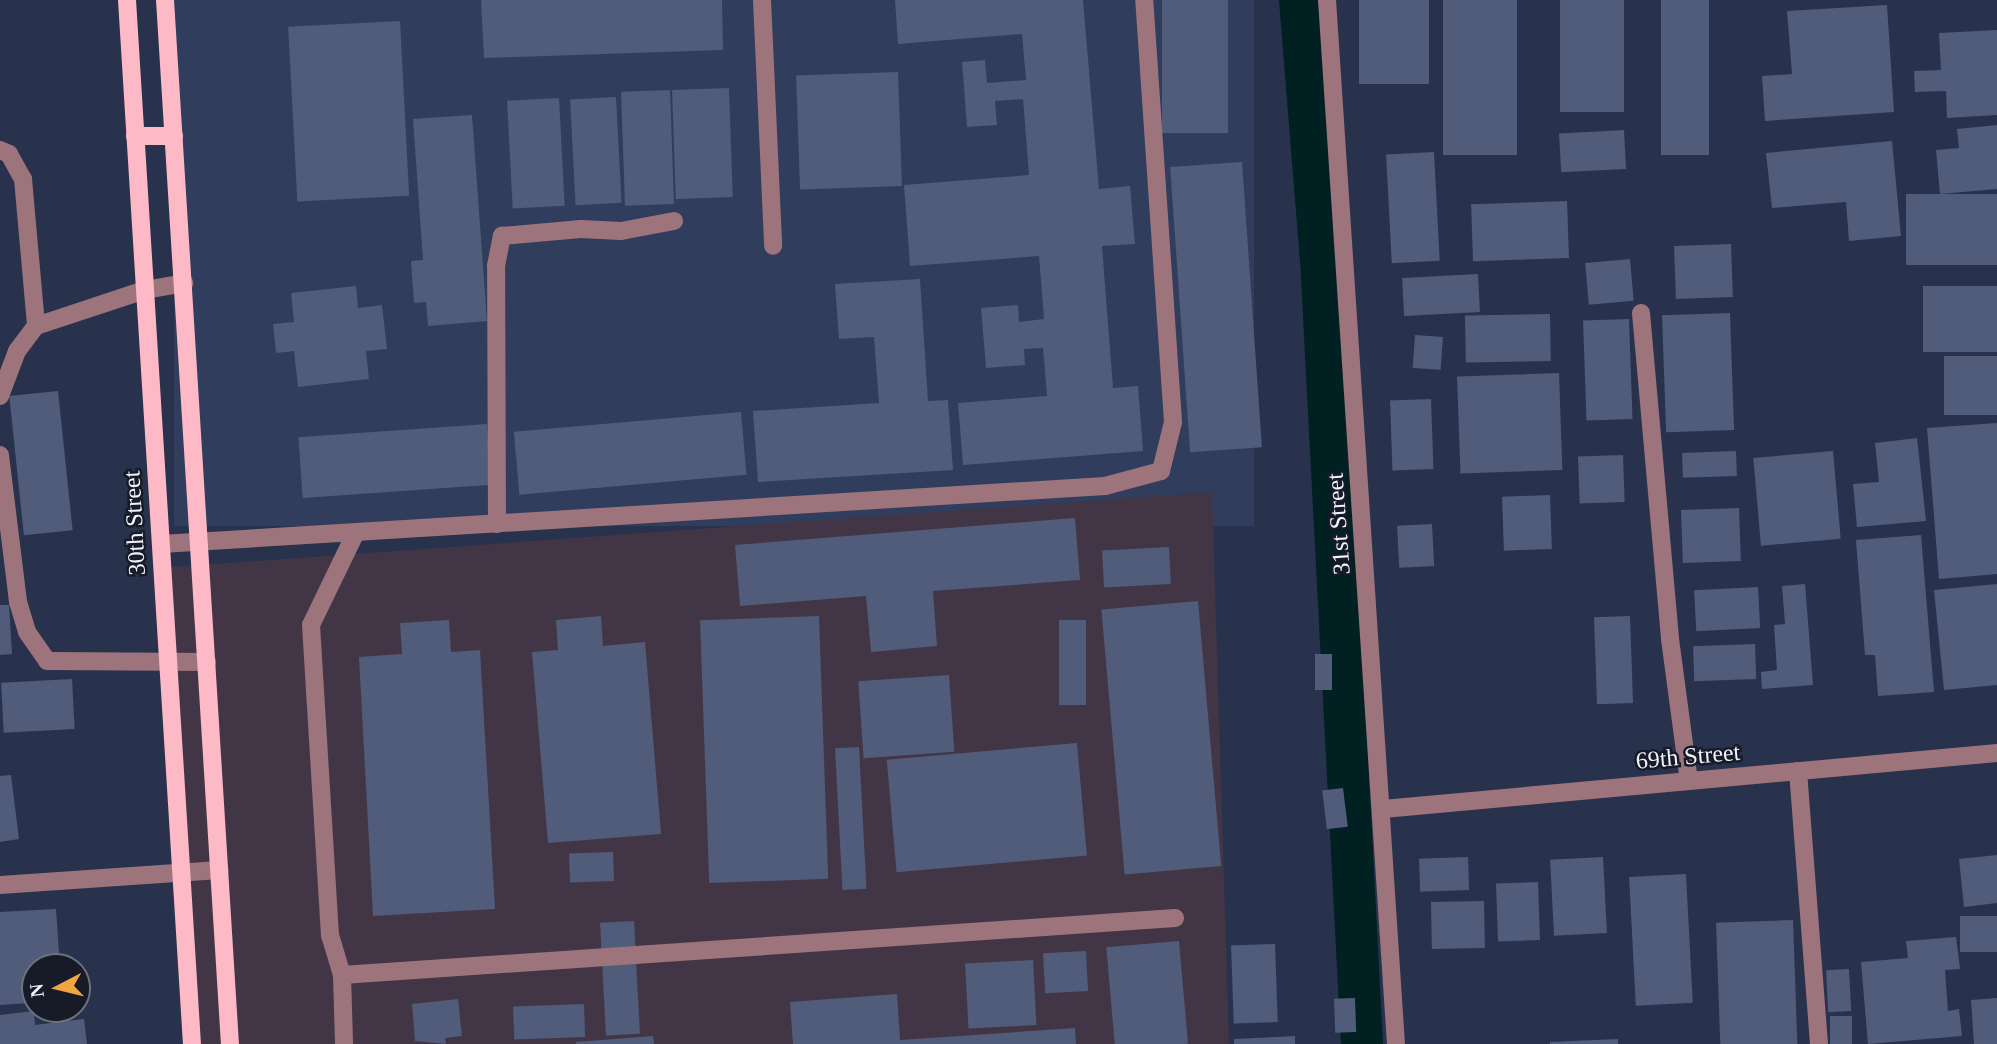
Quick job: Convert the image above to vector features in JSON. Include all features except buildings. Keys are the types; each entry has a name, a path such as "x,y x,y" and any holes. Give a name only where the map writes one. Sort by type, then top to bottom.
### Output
{"main road":[{"name":"30th Street","path":"127,0 192,1044"},
{"path":"165,0 230,1044"},
{"path":"135,136 174,136"}],"street":[{"path":"762,0 773,246"},
{"path":"161,544 1105,486 1161,471 1173,422 1144,0"},
{"name":"31st Street","path":"1328,0 1383,809 1396,1044"},
{"path":"0,150 9,154 23,179 36,326"},
{"path":"497,524 496,266 502,236 581,229 621,231 674,221"},
{"path":"0,396 17,351 36,326 145,290 184,283"},
{"path":"1641,313 1670,639 1689,781"},
{"path":"0,455 18,601 27,632 47,661 207,662"},
{"path":"344,1044 342,975 330,935 311,625 355,534"},
{"name":"69th Street","path":"1383,809 1997,753"},
{"path":"1798,771 1819,1044"},
{"path":"0,885 180,870 219,870"},
{"path":"342,975 1175,918"}],"shaded area":[{"path":"174,0 1254,0 1254,526 174,526"},
{"path":"1212,492 1229,1044 195,1044 160,568"}],"waterway":[{"path":"1300,0 1321,259 1362,1044"}]}
